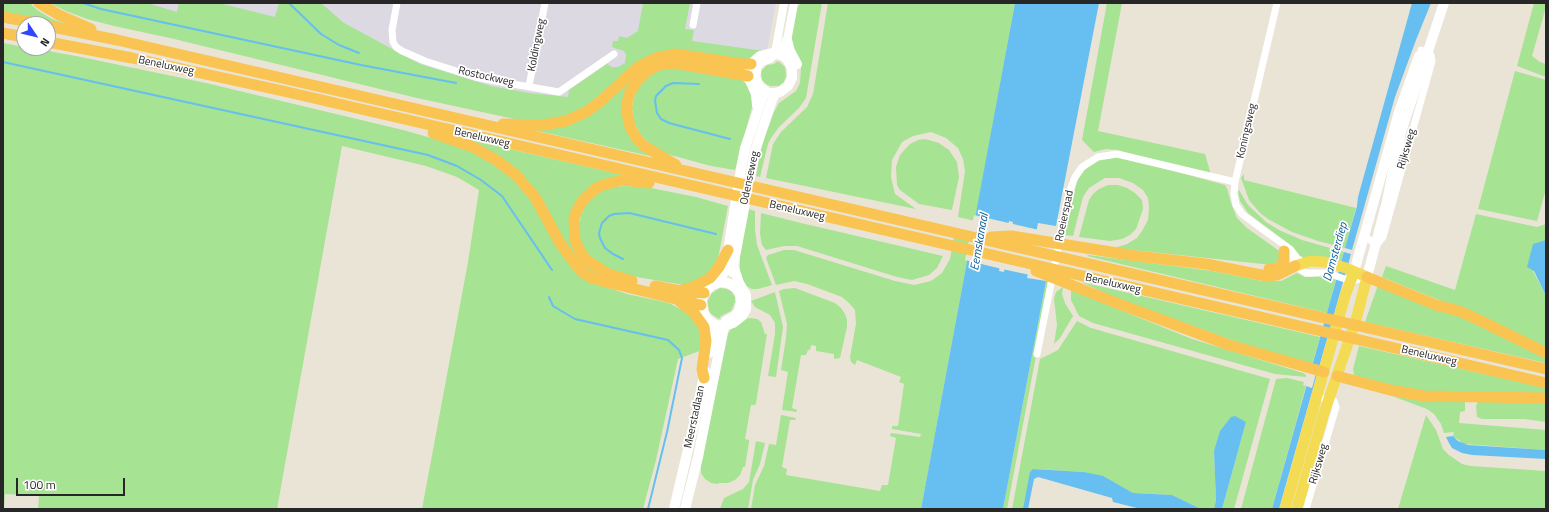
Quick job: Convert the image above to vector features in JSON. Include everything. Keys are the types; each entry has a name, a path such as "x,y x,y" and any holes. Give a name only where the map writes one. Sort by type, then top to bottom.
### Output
{"highway":[{"path":"39,3 65,19 117,40"},
{"path":"3,17 16,19"},
{"path":"56,28 117,40"},
{"path":"3,33 16,35"},
{"name":"Beneluxweg","path":"117,40 686,172 1080,261 1371,330 1546,369"},
{"name":"Beneluxweg","path":"56,44 185,70 1024,263 1040,274 1300,327 1546,383"},
{"path":"481,124 543,125 566,121 586,112 601,101 638,67 666,55 689,55 742,64 752,64"},
{"path":"686,172 648,149 641,144 634,135 628,120 627,108 630,92 635,83 646,72 664,64 686,64 752,76"},
{"path":"401,120 473,147 496,160 516,175 535,197 560,243 570,258 581,271 592,278 606,282 678,295 704,293"},
{"path":"699,188 634,181 612,182 603,185 590,193 578,208 574,218 575,240 586,260 593,266 619,278 678,295 701,305"},
{"path":"978,238 1011,236 1272,276 1287,272 1299,265"},
{"path":"1223,268 1242,266 1276,269 1283,263 1281,246"},
{"path":"678,295 710,278 719,267 728,250"},
{"path":"1367,277 1436,305 1472,317 1546,353"},
{"path":"1076,281 1114,302 1229,345 1317,370"},
{"path":"678,295 704,327 706,341 702,369 704,378"},
{"path":"1337,376 1390,390 1424,396 1546,398"}],"main road":[{"name":"Rijksweg","path":"1297,509 1329,399 1356,320 1374,244 1387,201 1401,132 1438,3"},
{"name":"Rijksweg","path":"1285,509 1316,398 1317,370 1345,296 1345,274 1360,254 1399,112 1444,3"},
{"path":"758,89 768,93 775,93 780,92 788,86 792,78 792,68 787,59 776,54 760,56 752,64 752,76 758,89 763,110 792,91 798,78 798,68 790,51 787,40"},
{"path":"752,76 760,63 776,54"},
{"name":"Odenseweg","path":"731,283 728,250 745,148 763,110 775,93"},
{"name":"Odenseweg","path":"731,283 733,265 763,110"},
{"path":"1299,265 1318,261 1345,274 1367,277"},
{"path":"731,283 746,295 746,309 738,321 724,326 713,324 708,320 703,312 701,305 704,293 712,285 731,283"},
{"name":"Meerstadlaan","path":"674,509 693,431 713,331 713,324"},
{"name":"Meerstadlaan","path":"685,509 695,469 724,326"},
{"path":"1317,370 1337,376"}],"street":[{"name":"Rostockweg","path":"397,3 392,36 396,47 424,60 475,77 560,92 614,54"},
{"name":"Koldingweg","path":"529,86 545,3"},
{"path":"693,25 697,3"},
{"path":"776,54 776,40 784,3"},
{"path":"776,54 787,40 794,3"},
{"name":"Koningsweg","path":"1277,3 1235,182 1234,194 1239,210 1281,246 1299,265"},
{"name":"Roeierspad","path":"1037,354 1068,193 1074,177 1082,167 1098,157 1108,154 1117,154 1235,182"},
{"path":"1365,236 1374,244"},
{"name":"Koningsweg","path":"1281,246 1290,249 1297,258 1299,265"},
{"path":"1316,398 1329,399"},
{"name":"Rijksweg","path":"1306,509 1336,407 1334,401 1329,399"}],"shaded area":[{"path":"119,3 776,3 767,51 548,117"}],"green space":[{"path":"3,3 30,3 37,10 47,16 22,16 3,12"},
{"path":"50,3 147,3 177,12 179,3 219,3 275,17 279,3 321,3 344,23 420,64 491,86 529,93 568,97 569,90 607,64 612,67 618,67 625,63 626,55 624,51 612,47 613,41 618,41 619,36 627,38 638,31 643,3 690,3 685,29 694,30 692,41 764,51 747,60 694,52 614,83 575,113 550,120 519,120 417,98 170,38 114,26 87,19"},
{"path":"800,3 822,3 806,98 799,108 779,127 771,138 768,144 760,177 756,176 762,144 774,112 779,103 796,91 800,83 801,68 791,43 798,5 799,6"},
{"path":"828,3 1015,3 975,221 958,217 965,171 963,159 958,148 946,138 931,132 913,136 902,142 892,160 891,177 895,194 916,209 766,178 773,144 781,132 807,107 813,94"},
{"path":"1107,3 1122,3 1098,131 1205,154 1211,175 1117,150 1106,149 1094,152 1082,140"},
{"path":"1534,3 1546,3 1532,56 1540,62 1546,64 1546,77 1517,66"},
{"path":"56,20 66,24 56,23"},
{"path":"3,43 16,45 16,56 56,56 56,52 81,57 206,83 403,130 459,146 484,157 506,172 525,192 591,282 627,294 669,303 691,316 700,331 702,350 678,359 656,460 643,509 422,509 468,262 479,190 457,177 426,166 342,146 277,509 38,509 39,496 5,494 3,509"},
{"path":"778,61 785,67 786,76 784,82 779,86 770,86 762,80 761,71 767,65 774,64"},
{"path":"674,66 741,79 749,87 753,104 735,170 711,166 667,154 655,149 640,134 634,122 632,107 636,91 645,79 656,71"},
{"path":"1515,71 1546,80 1546,189 1537,221 1478,209"},
{"path":"638,73 626,121 659,158 533,130 558,127"},
{"path":"461,138 623,175 603,181 570,229 600,276 588,270 572,254 537,195"},
{"path":"925,139 939,143 949,150 957,162 959,177 952,210 919,204 900,190 897,185 896,167 900,155 910,144 918,140"},
{"path":"1118,156 1225,185 1237,218 1247,228 1278,250 1279,261 1272,265 1114,248 1127,244 1137,238 1148,220 1149,207 1148,198 1143,190 1133,183 1119,178 1105,178 1089,188 1083,197 1073,236 1065,235 1077,181 1084,171 1096,159"},
{"path":"1244,174 1244,180 1356,208 1345,248 1292,232 1268,219 1260,213 1249,200 1241,178"},
{"path":"1108,185 1118,185 1127,188 1142,200 1143,209 1136,229 1130,235 1122,239 1110,241 1079,237 1089,200 1099,189"},
{"path":"623,186 646,187 696,197 728,206 717,264 706,278 684,285 619,274 604,270 589,257 582,247 579,236 581,215 587,203 597,193 610,188"},
{"path":"1239,190 1248,205 1266,222 1279,230 1302,240 1344,252 1341,263 1304,258 1298,255 1289,244 1248,213 1240,201"},
{"path":"748,209 755,211 757,245 772,285 758,289 752,289 746,286 740,274 740,256"},
{"path":"761,213 943,256 937,268 929,275 912,280 897,277 797,246 784,246 766,250 762,245 760,234"},
{"path":"1476,214 1537,227 1546,224 1546,240 1540,243 1533,271 1546,296 1546,349 1471,313 1382,277 1386,266 1455,290"},
{"path":"955,231 972,235 921,509 751,509 755,485 764,466 769,444 776,445 781,415 796,418 795,420 790,420 782,467 787,469 786,475 880,491 882,485 888,485 896,438 890,436 891,433 920,437 921,434 892,429 892,426 898,426 904,384 899,382 901,377 857,360 855,365 851,362 850,357 856,324 855,310 850,304 842,297 807,284 794,281 776,285 766,258 768,255 784,250 794,250 895,281 914,285 931,281 942,273 950,259"},
{"path":"1087,256 1212,271 1262,281 1281,281 1297,273 1305,277 1319,275 1333,277 1336,280 1327,313"},
{"path":"1046,281 1050,282 1007,509 1003,509"},
{"path":"1081,282 1320,337 1312,365 1265,352 1118,299"},
{"path":"1378,285 1471,319 1546,355 1546,363 1365,322"},
{"path":"1063,287 1062,294 1065,303 1073,316 1060,338 1054,344 1057,325 1054,299 1056,292"},
{"path":"720,288 731,291 735,297 735,302 731,311 721,316 719,319 710,313 707,302 712,293"},
{"path":"795,288 835,303 841,308 847,320 847,327 840,358 834,359 834,354 816,351 816,346 811,345 810,350 808,350 806,355 801,355 792,408 797,410 797,412 782,410 788,372 781,370 787,324 779,291"},
{"path":"1071,290 1192,339 1303,373 1306,377 1275,374 1093,323 1079,316 1071,300"},
{"path":"775,292 783,327 776,377 768,376 775,334 775,323 770,315 755,307 751,301"},
{"path":"745,319 757,319 761,322 765,334 767,334 756,403 755,405 751,405 745,439 749,440 749,442 745,467 743,467 740,475 735,480 728,483 711,483 705,479 701,473 701,464 728,334 731,329"},
{"path":"1077,321 1091,328 1270,379 1234,509 1222,509 1246,422 1214,451 1216,500 1214,509 1201,509 1172,495 1133,493 1120,486 1085,472 1034,469 1025,509 1012,509 1040,359 1058,350"},
{"path":"1359,346 1546,388 1546,396 1409,391 1354,375 1353,369"},
{"path":"1287,378 1304,382 1303,385 1306,386 1272,509 1241,509 1276,379"},
{"path":"1392,396 1417,400 1465,401 1465,411 1460,412 1459,423 1546,430 1546,450 1464,444 1453,436 1454,432 1444,433 1441,424 1434,414 1427,409"},
{"path":"1478,401 1546,403 1546,422 1524,419 1482,419 1477,417 1476,406"},
{"path":"1426,415 1436,430 1443,449 1462,464 1471,466 1546,471 1546,509 1398,509"},
{"path":"756,441 765,443 760,464 753,480 748,509 720,509 724,498 743,489 749,482"}],"water":[{"name":"Eemskanaal","path":"1015,3 1099,3 1056,226 1038,223 1027,278 1046,281 1003,509 921,509","holes":["1009,221 1013,222 1004,272 999,271"]},
{"path":"1412,3 1431,3 1395,97 1352,250 1345,248"},
{"path":"1546,240 1546,296 1534,271 1527,267 1533,244"},
{"path":"1344,252 1351,254 1279,509 1272,509"},
{"path":"1235,416 1246,422 1222,509 1214,509 1216,500 1214,451 1220,431 1231,417"},
{"path":"1453,436 1458,441 1468,445 1546,450 1546,459 1472,455 1462,453 1452,448 1446,437"},
{"path":"1033,469 1084,472 1103,476 1133,493 1172,495 1201,509 1141,509 1113,502 1112,498 1038,477 1034,479 1028,509 1023,509 1030,472"}],"pier":[{"path":"974,215 1039,230 1030,275 965,260"},
{"path":"1312,365 1318,367 1312,388 1306,386"}],"waterway":[{"path":"83,3 101,9 361,65 456,83"},
{"path":"289,3 321,34 339,45 359,53"},
{"path":"3,62 428,155 457,166 481,180 502,196 552,270"},
{"path":"699,84 673,83 666,86 656,96 655,101 657,113 661,119 669,123 730,139"},
{"path":"623,259 605,248 600,238 599,233 602,223 609,216 614,214 629,213 716,234"},
{"path":"549,297 553,306 575,319 668,340 679,350 682,358 667,432 648,509"}],"water label":[{"name":"Damsterdiep","path":"1336,252"}]}
